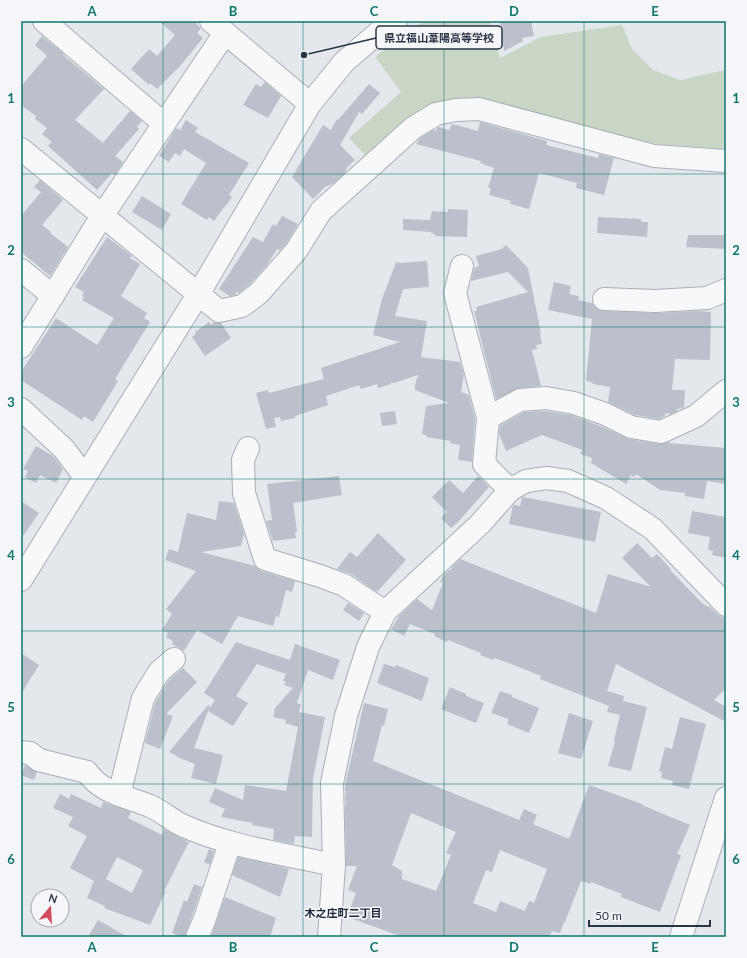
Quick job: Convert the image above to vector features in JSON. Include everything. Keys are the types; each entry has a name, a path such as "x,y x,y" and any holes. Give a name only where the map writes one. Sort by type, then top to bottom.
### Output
{"street":[{"path":"44,21 164,124"},
{"path":"21,580 84,476 199,293 310,104 344,62 379,32 396,21"},
{"path":"21,347 102,216 164,124 218,27 310,104"},
{"path":"21,149 199,293 219,311 242,306 259,293 296,251 321,211 413,128 436,114 456,110 479,109 654,156 726,161"},
{"path":"462,266 455,293 488,418 484,464 510,490"},
{"path":"21,270 53,296"},
{"path":"604,299 655,301 707,298 726,290"},
{"path":"488,418 520,400 546,398 574,403 605,414 631,427 661,432 696,416 726,391"},
{"path":"21,409 64,449 84,476"},
{"path":"248,448 243,460 244,493 264,559 344,585 385,612"},
{"path":"330,937 334,865 332,783 346,716 368,647 385,612 480,524 510,490 526,481 547,478 568,482 606,498 653,529 726,605"},
{"path":"119,796 143,698 159,672 174,659"},
{"path":"21,752 30,753 39,760 87,772 93,780 119,796 151,806 183,826 230,843 334,865"},
{"path":"681,937 726,798"},
{"path":"197,937 204,921 230,843"}],"green space":[{"path":"427,21 490,21 500,58 541,37 622,25 632,49 653,70 680,80 726,70 726,149 658,144 508,109 441,102 413,114 367,157 349,138 401,92 375,57 414,26"}],"building":[{"path":"159,21 194,21 201,28 197,33 203,38 180,66 157,89 150,83 149,85 131,69 149,49 157,56 175,35"},
{"path":"500,21 531,21 534,36 522,38 523,41 504,51"},
{"path":"42,36 104,89 75,120 103,143 130,111 142,121 137,127 139,129 115,156 123,162 115,175 112,173 97,190 48,146 52,142 42,134 47,128 35,119 36,116 21,105 21,86 47,56 35,45"},
{"path":"265,82 281,96 268,118 243,105 256,84 261,87"},
{"path":"369,84 380,93 362,114 359,112 340,145 355,160 347,167 345,173 334,183 325,187 313,199 292,177 323,125 331,130 337,119 338,120"},
{"path":"186,120 198,128 195,132 249,163 229,195 232,197 214,221 209,217 207,220 181,204 206,163 184,149 180,156 175,153 169,162 159,156 176,128 180,130"},
{"path":"480,122 547,141 546,145 598,158 599,154 614,158 604,195 576,188 577,183 539,173 529,209 510,204 511,201 489,195 491,188 488,188 494,168 480,163 481,161 416,144 420,138 433,130 436,131 439,127 449,130 452,124 478,131"},
{"path":"40,180 63,200 42,225 68,247 50,276 21,252 21,216 41,192 34,187"},
{"path":"142,196 171,214 162,230 132,212"},
{"path":"448,209 468,210 467,237 435,236 435,234 431,232 403,230 403,219 430,220 432,211 448,212"},
{"path":"282,216 298,224 286,244 280,250 277,249 267,265 250,284 239,293 237,292 235,295 230,296 219,289 253,237 263,242 273,224 276,226"},
{"path":"598,217 641,219 641,222 648,222 647,237 597,233"},
{"path":"688,235 726,235 726,249 686,247"},
{"path":"107,237 132,256 130,258 140,264 121,296 147,313 144,318 150,322 115,379 118,381 93,422 84,416 82,420 21,380 21,372 56,318 97,345 114,318 82,300 84,297 82,296 84,292 75,287"},
{"path":"506,245 528,268 541,334 542,344 536,345 537,349 532,350 541,386 519,388 496,399 474,311 477,311 476,307 528,292 508,272 471,281 474,268 479,266 476,256 502,249"},
{"path":"427,261 429,287 403,289 395,316 427,321 421,357 460,362 464,374 461,392 469,395 475,419 472,462 458,460 460,445 450,443 451,441 426,437 426,435 422,434 426,406 449,403 415,390 418,375 394,383 391,382 391,384 378,388 377,384 361,389 359,385 326,396 328,405 295,416 295,418 281,421 280,417 274,418 276,427 266,429 256,393 268,390 269,393 324,379 321,368 400,342 373,335 382,299 396,262"},
{"path":"554,282 571,286 569,294 579,296 578,300 592,303 597,309 603,311 655,313 699,311 711,312 710,360 675,359 672,390 685,390 684,408 677,409 677,411 671,414 665,413 665,416 659,419 635,415 608,402 610,387 593,384 586,381 592,319 548,310"},
{"path":"209,322 211,325 214,322 221,323 231,338 205,356 192,337 196,334 195,332"},
{"path":"395,411 397,424 382,426 380,413"},
{"path":"545,411 571,415 629,439 659,444 669,442 726,448 726,484 707,481 704,499 685,496 685,493 660,490 636,474 634,477 631,475 626,484 591,463 592,458 580,454 582,450 542,435 506,451 499,434 500,426 524,412"},
{"path":"36,446 53,456 63,469 56,483 40,475 36,483 25,477 28,471 23,469"},
{"path":"339,476 342,495 293,503 297,531 295,532 296,538 273,541 266,521 272,520 267,484"},
{"path":"478,476 489,487 451,528 441,518 447,512 432,497 449,480 463,493"},
{"path":"523,497 601,512 595,542 509,524 513,505 520,506"},
{"path":"21,501 39,513 21,539"},
{"path":"219,501 234,503 244,534 241,546 201,552 255,566 261,571 295,581 292,592 286,590 279,617 276,616 273,626 238,616 222,644 197,630 184,651 172,644 173,641 166,637 168,633 162,630 172,614 166,609 196,571 165,560 169,549 178,552 187,513 216,520"},
{"path":"692,511 726,517 726,558 712,555 713,551 708,550 710,537 688,533"},
{"path":"378,533 406,560 377,592 351,574 337,569 350,552 357,557"},
{"path":"637,543 652,558 657,554 671,569 670,570 702,603 708,607 709,606 717,614 726,619 726,688 714,700 726,707 726,722 616,664 607,691 624,696 623,701 647,707 631,771 608,766 620,715 607,712 609,706 540,679 541,676 509,663 494,658 493,660 480,655 481,653 448,640 447,642 434,636 435,634 410,624 404,636 391,629 400,615 417,599 432,610 443,583 440,582 443,576 451,570 460,559 596,613 608,574 651,587 622,558"},
{"path":"348,603 364,613 359,621 343,610"},
{"path":"236,642 290,660 295,644 340,660 333,680 308,670 297,703 301,704 299,712 325,717 313,779 312,837 295,836 294,844 273,840 274,829 252,825 253,823 221,817 225,809 209,802 215,788 243,800 245,785 286,791 298,727 285,723 286,720 273,717 275,708 293,688 284,685 286,682 283,681 286,674 257,664 236,696 248,703 233,726 208,711 215,700 204,693"},
{"path":"21,653 39,665 21,694"},
{"path":"384,664 395,667 396,665 429,678 422,701 377,683"},
{"path":"183,668 197,682 166,714 173,716 160,749 145,743 155,703 169,680"},
{"path":"450,687 466,694 466,696 484,703 476,723 441,709"},
{"path":"500,691 539,708 529,733 507,724 509,719 491,713"},
{"path":"364,703 388,709 384,726 382,725 373,761 519,820 524,809 537,815 533,824 569,839 589,785 642,804 690,825 677,854 681,855 660,912 621,897 622,894 591,882 590,884 581,881 560,933 552,931 549,937 403,937 347,917 356,893 348,890 357,866 346,866 345,785","holes":["411,813 456,832 446,853 451,855 436,891 402,879 402,871 392,865","500,850 547,869 534,903 529,901 525,911 500,901 496,912 473,903 486,870 492,872"]},
{"path":"208,705 210,706 194,748 223,755 216,784 191,778 195,764 169,752"},
{"path":"569,713 593,721 581,759 558,753"},
{"path":"680,717 706,724 689,789 672,785 673,781 661,778 662,772 659,771 665,747 672,749"},
{"path":"25,765 37,772 34,780 21,775"},
{"path":"60,794 69,799 71,794 101,808 103,802 131,812 128,818 162,835 164,829 189,842 164,891 166,891 150,925 104,908 105,906 87,898 94,881 70,868 87,836 68,826 73,817 53,808","holes":["117,857 143,870 132,893 106,879"]},
{"path":"209,849 214,851 210,865 204,862"},
{"path":"238,857 289,869 280,897 232,875"},
{"path":"194,884 202,887 185,937 181,937 172,933 184,900 187,902"},
{"path":"225,897 276,918 270,937 211,937"},
{"path":"98,920 128,937 88,937"}],"place":[{"name":"県立福山葦陽高等学校","path":"304,55"}],"district":[{"name":"木之庄町二丁目","path":"343,913"}]}
